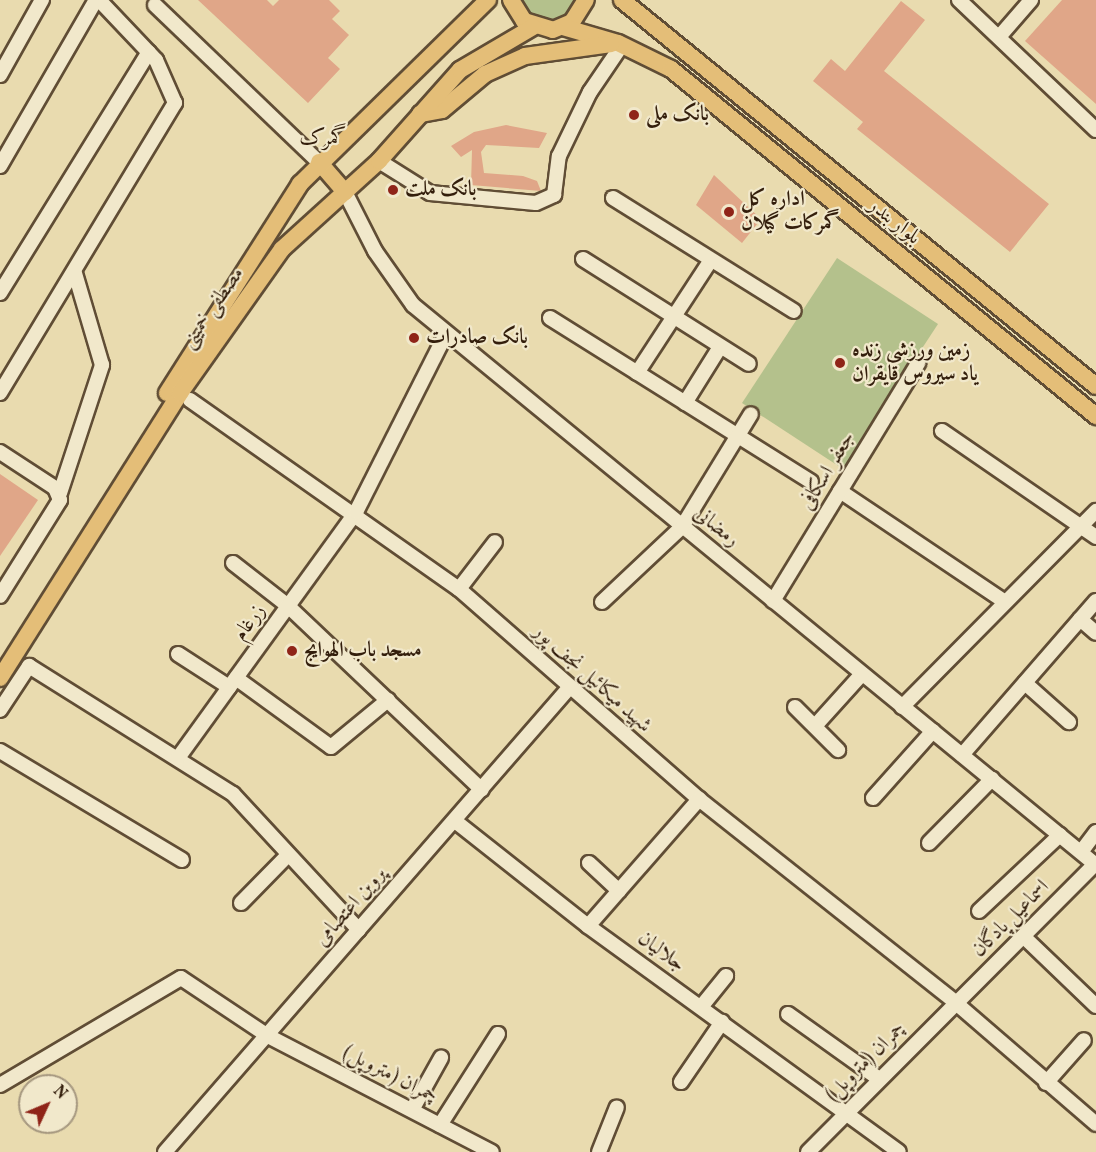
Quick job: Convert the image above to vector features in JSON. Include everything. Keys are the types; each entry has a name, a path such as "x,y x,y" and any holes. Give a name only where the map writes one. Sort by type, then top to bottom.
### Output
{"main road":[{"name":"مصطفی خمینی","path":"0,662 319,162 488,0"},
{"path":"511,0 532,27"},
{"path":"562,27 579,15 586,0"},
{"name":"بلوار بندر","path":"622,0 1096,386"},
{"name":"مصطفی خمینی","path":"0,678 180,393 282,249 379,161 460,70 532,27"},
{"name":"بلوار بندر","path":"532,27 562,27 620,44 671,69 1096,416"},
{"path":"420,114 442,110 485,74 525,56 620,44"},
{"path":"319,162 345,192"},
{"path":"939,288 954,270"}],"street":[{"path":"0,75 42,0"},
{"path":"0,166 98,0 149,52 170,82 176,103 75,273 0,393"},
{"path":"959,0 1096,130"},
{"path":"999,37 1031,0"},
{"path":"155,5 319,162"},
{"path":"379,161 430,193 536,203 554,195 560,156 590,92 620,44"},
{"path":"0,293 149,52"},
{"name":"رمضانی","path":"345,192 401,291 446,334 1096,864"},
{"path":"613,198 794,311"},
{"path":"583,259 676,314 749,364"},
{"path":"637,373 711,260"},
{"path":"0,596 60,493 102,365 75,273"},
{"path":"550,318 811,482"},
{"name":"زرغام","path":"178,758 356,512 446,334"},
{"path":"686,403 720,346"},
{"name":"جعفر اسکافی","path":"773,601 918,363"},
{"name":"شهید میکائیل نجف پور","path":"189,400 356,512 459,589 568,689 699,799 956,1004 1096,1124"},
{"path":"602,602 682,527 751,414"},
{"path":"942,431 1082,525 1096,537"},
{"path":"0,452 60,493"},
{"path":"840,491 1005,602"},
{"path":"902,707 1096,511"},
{"path":"459,589 495,542"},
{"path":"233,563 288,606 482,790"},
{"path":"962,755 1096,601"},
{"path":"1080,619 1096,633"},
{"path":"177,654 232,683 272,699 331,747 388,700"},
{"path":"0,711 28,666 233,794 359,930"},
{"path":"815,726 862,674"},
{"path":"1024,683 1069,722"},
{"name":"پروین اعتصامی","path":"165,1152 568,689"},
{"path":"795,707 838,750"},
{"path":"873,798 933,731"},
{"path":"0,751 182,860"},
{"path":"929,843 992,779"},
{"path":"588,926 699,799"},
{"name":"جلالیان","path":"455,821 588,926 847,1111 899,1152"},
{"path":"1080,852 1096,832"},
{"path":"980,911 1060,835"},
{"path":"240,903 288,855"},
{"path":"589,863 619,891"},
{"name":"اسماعیل پادگان","path":"956,1004 1096,864"},
{"path":"1023,936 1096,1006"},
{"path":"701,1007 726,976"},
{"name":"چمران (متروپل)","path":"0,1084 181,978 268,1036 492,1152"},
{"name":"چمران (متروپل)","path":"808,1152 956,1004"},
{"path":"788,1014 879,1079"},
{"path":"681,1082 722,1022"},
{"path":"440,1125 498,1034"},
{"path":"1046,1083 1084,1040"},
{"path":"412,1110 441,1058"},
{"path":"599,1152 617,1107"}],"green space":[{"path":"517,0 580,0 560,23 528,17"},
{"name":"زمین ورزشی زنده یاد سیروس قایقران","path":"837,258 938,324 843,469 742,403"}],"building":[{"path":"198,0 267,0 273,6 279,0 329,0 340,11 332,19 349,35 328,58 340,69 308,103"},
{"path":"1062,0 1096,0 1096,104 1025,41"},
{"path":"901,1 925,20 884,71 1049,204 1010,252 857,129 863,122 813,81 831,59 845,71"},
{"path":"506,125 547,133 539,148 486,145 481,152 484,173 523,176 537,181 541,191 471,185 472,150 461,157 451,146 474,132"},
{"name":"اداره کل گمرکات گیلان","path":"714,175 761,219 742,243 696,205"},
{"path":"0,474 38,500 0,556"}],"place":[{"name":"بانک ملی","path":"634,115"},
{"name":"بانک ملت","path":"393,190"},
{"name":"اداره کل گمرکات گیلان","path":"729,212"},
{"name":"بانک صادرات","path":"414,338"},
{"name":"زمین ورزشی زنده یاد سیروس قایقران","path":"840,363"},
{"name":"مسجد باب الهوایج","path":"292,651"}],"district":[{"name":"گمرک","path":"323,139"}]}
